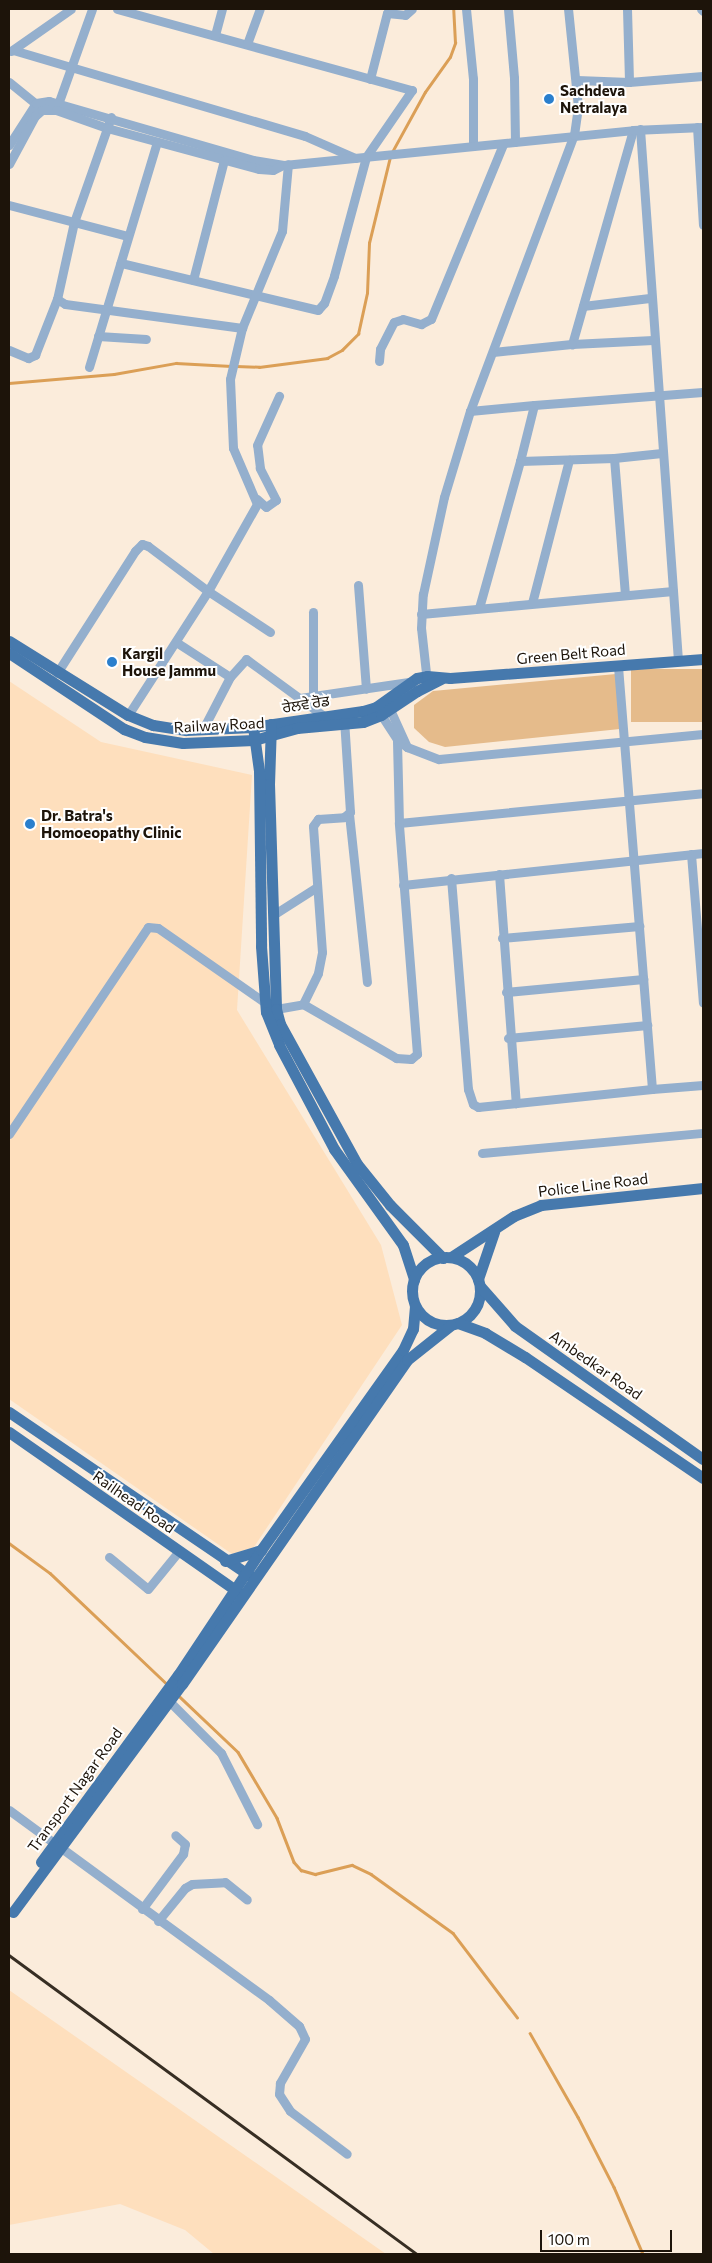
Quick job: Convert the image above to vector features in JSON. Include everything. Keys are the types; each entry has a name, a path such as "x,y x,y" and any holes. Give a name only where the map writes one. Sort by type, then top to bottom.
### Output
{"main road":[{"name":"ਰੇਲਵੇ ਰੋਡ","path":"9,641 57,673 128,715 152,725 203,728 253,727 324,716 344,719"},
{"name":"Railway Road","path":"9,653 103,717 145,737 182,743 254,740 272,737 298,728 344,719 383,708 427,680 441,679"},
{"name":"Green Belt Road","path":"441,679 703,658"},
{"path":"383,708 409,682 427,680"},
{"path":"271,724 269,784 276,1008 288,1042 357,1164 390,1206 447,1257"},
{"path":"253,727 256,756 264,1002 279,1045 351,1175 403,1245 414,1279"},
{"name":"Police Line Road","path":"447,1257 494,1232 514,1216 541,1205 703,1188"},
{"path":"178,1679 250,1576 407,1360 454,1324 469,1316 478,1303 479,1282 494,1232"},
{"path":"250,1576 261,1550 403,1350 413,1328 415,1306 412,1295 414,1279 421,1267 433,1259 447,1257 465,1262 479,1282"},
{"name":"Ambedkar Road","path":"479,1282 515,1326 703,1459"},
{"path":"415,1306 432,1322 454,1324 485,1333 526,1357 703,1478"},
{"name":"Railhead Road","path":"9,1412 225,1561 250,1576"},
{"name":"Railhead Road","path":"9,1432 239,1593"},
{"path":"225,1561 261,1550"},
{"path":"217,1578 225,1605"},
{"path":"178,1679 225,1605 239,1593"},
{"name":"Transport Nagar Road","path":"11,1909 169,1696 178,1679"}],"street":[{"path":"11,51 71,9"},
{"path":"58,106 92,9"},
{"path":"121,263 313,311 321,308 334,276 370,157 412,90 122,9"},
{"path":"215,35 222,9"},
{"path":"247,44 260,9"},
{"path":"370,79 387,13 405,15 412,9"},
{"path":"466,9 473,79 473,146"},
{"path":"508,9 514,78 515,142"},
{"path":"427,680 422,614 436,530 470,411 574,135 577,80 568,9"},
{"path":"627,9 629,82"},
{"path":"11,51 72,67 306,136 356,158"},
{"path":"577,80 629,82 703,76"},
{"path":"9,82 39,107 58,106 111,117 253,160 286,165"},
{"path":"58,106 107,128 266,170 286,165 503,144 574,135 700,127 703,225"},
{"path":"9,145 39,107"},
{"path":"9,164 39,107"},
{"path":"9,350 28,358 34,356 57,299 74,222 111,117"},
{"path":"636,130 659,396 678,660"},
{"path":"572,344 636,130"},
{"path":"89,367 105,309 121,263 127,236 157,142"},
{"path":"379,361 380,349 394,322 403,319 420,324 431,318 503,144"},
{"path":"193,280 224,160"},
{"path":"279,396 257,445 260,468 275,498 271,504 263,506 257,499 233,448 232,366 242,328 282,231 286,165"},
{"path":"9,204 127,236"},
{"path":"583,306 650,298"},
{"path":"57,299 65,304 242,328"},
{"path":"98,336 146,339"},
{"path":"493,352 572,344 653,340"},
{"path":"470,411 703,392"},
{"path":"479,608 534,405"},
{"path":"520,461 614,458 662,453"},
{"path":"614,458 625,595"},
{"path":"532,603 568,460"},
{"path":"128,715 208,591 253,515 257,499"},
{"path":"57,673 113,583 142,544 270,632"},
{"path":"358,586 366,689"},
{"path":"422,614 673,591"},
{"path":"313,612 313,696"},
{"path":"176,642 230,677"},
{"path":"203,728 230,677 242,662 248,659 324,716"},
{"path":"618,665 652,1089"},
{"path":"300,698 409,682"},
{"path":"383,708 407,747"},
{"path":"276,1008 304,1004 396,1058 416,1056 418,1050 403,885 396,739 383,708"},
{"path":"344,719 349,814 367,982"},
{"path":"396,739 407,747 439,759 703,734"},
{"path":"399,823 703,793"},
{"path":"304,1004 318,973 322,952 314,822 318,818 349,814"},
{"path":"403,885 451,878 703,853"},
{"path":"691,854 703,1003"},
{"path":"499,874 508,1038 516,1103"},
{"path":"451,878 470,1097 478,1108 703,1085"},
{"path":"273,915 317,887"},
{"path":"502,938 639,926"},
{"path":"9,1134 148,927 158,928 264,1002"},
{"path":"506,992 643,979"},
{"path":"508,1038 647,1026"},
{"path":"482,1153 703,1133"},
{"path":"109,1556 149,1589 178,1551"},
{"path":"169,1696 221,1753 257,1824"},
{"path":"9,1810 158,1921 269,2000 304,2032 302,2047 280,2082 279,2094 290,2111 347,2154"},
{"path":"142,1909 183,1854 185,1844 175,1834"},
{"path":"158,1921 192,1884 225,1882 247,1900"}],"shaded area":[{"path":"631,669 703,669 703,722 631,722"},
{"path":"616,674 620,729 445,747 429,742 414,728 414,705 433,691"},
{"path":"9,681 101,742 252,775 237,1010 381,1245 402,1325 254,1547 232,1554 9,1399"},
{"path":"9,1990 386,2254 214,2254 185,2230 120,2204 9,2225"}],"waterway":[{"path":"392,152 425,92 450,57 455,43 453,9"},
{"path":"236,366 259,367 327,358 342,350 358,334 367,293 369,243 390,157"},
{"path":"9,383 114,374 176,363 231,366"},
{"path":"9,1543 50,1573 168,1685"},
{"path":"179,1696 238,1752 277,1818 294,1862 301,1870 315,1874 352,1865 371,1874 453,1933 517,2017"},
{"path":"530,2033 578,2117 614,2187 643,2254"}],"railway":[{"path":"9,1955 417,2254"}],"place":[{"name":"Sachdeva Netralaya","path":"549,99"},
{"name":"Kargil House Jammu","path":"112,662"},
{"name":"Dr. Batra's Homoeopathy Clinic","path":"30,824"}]}
